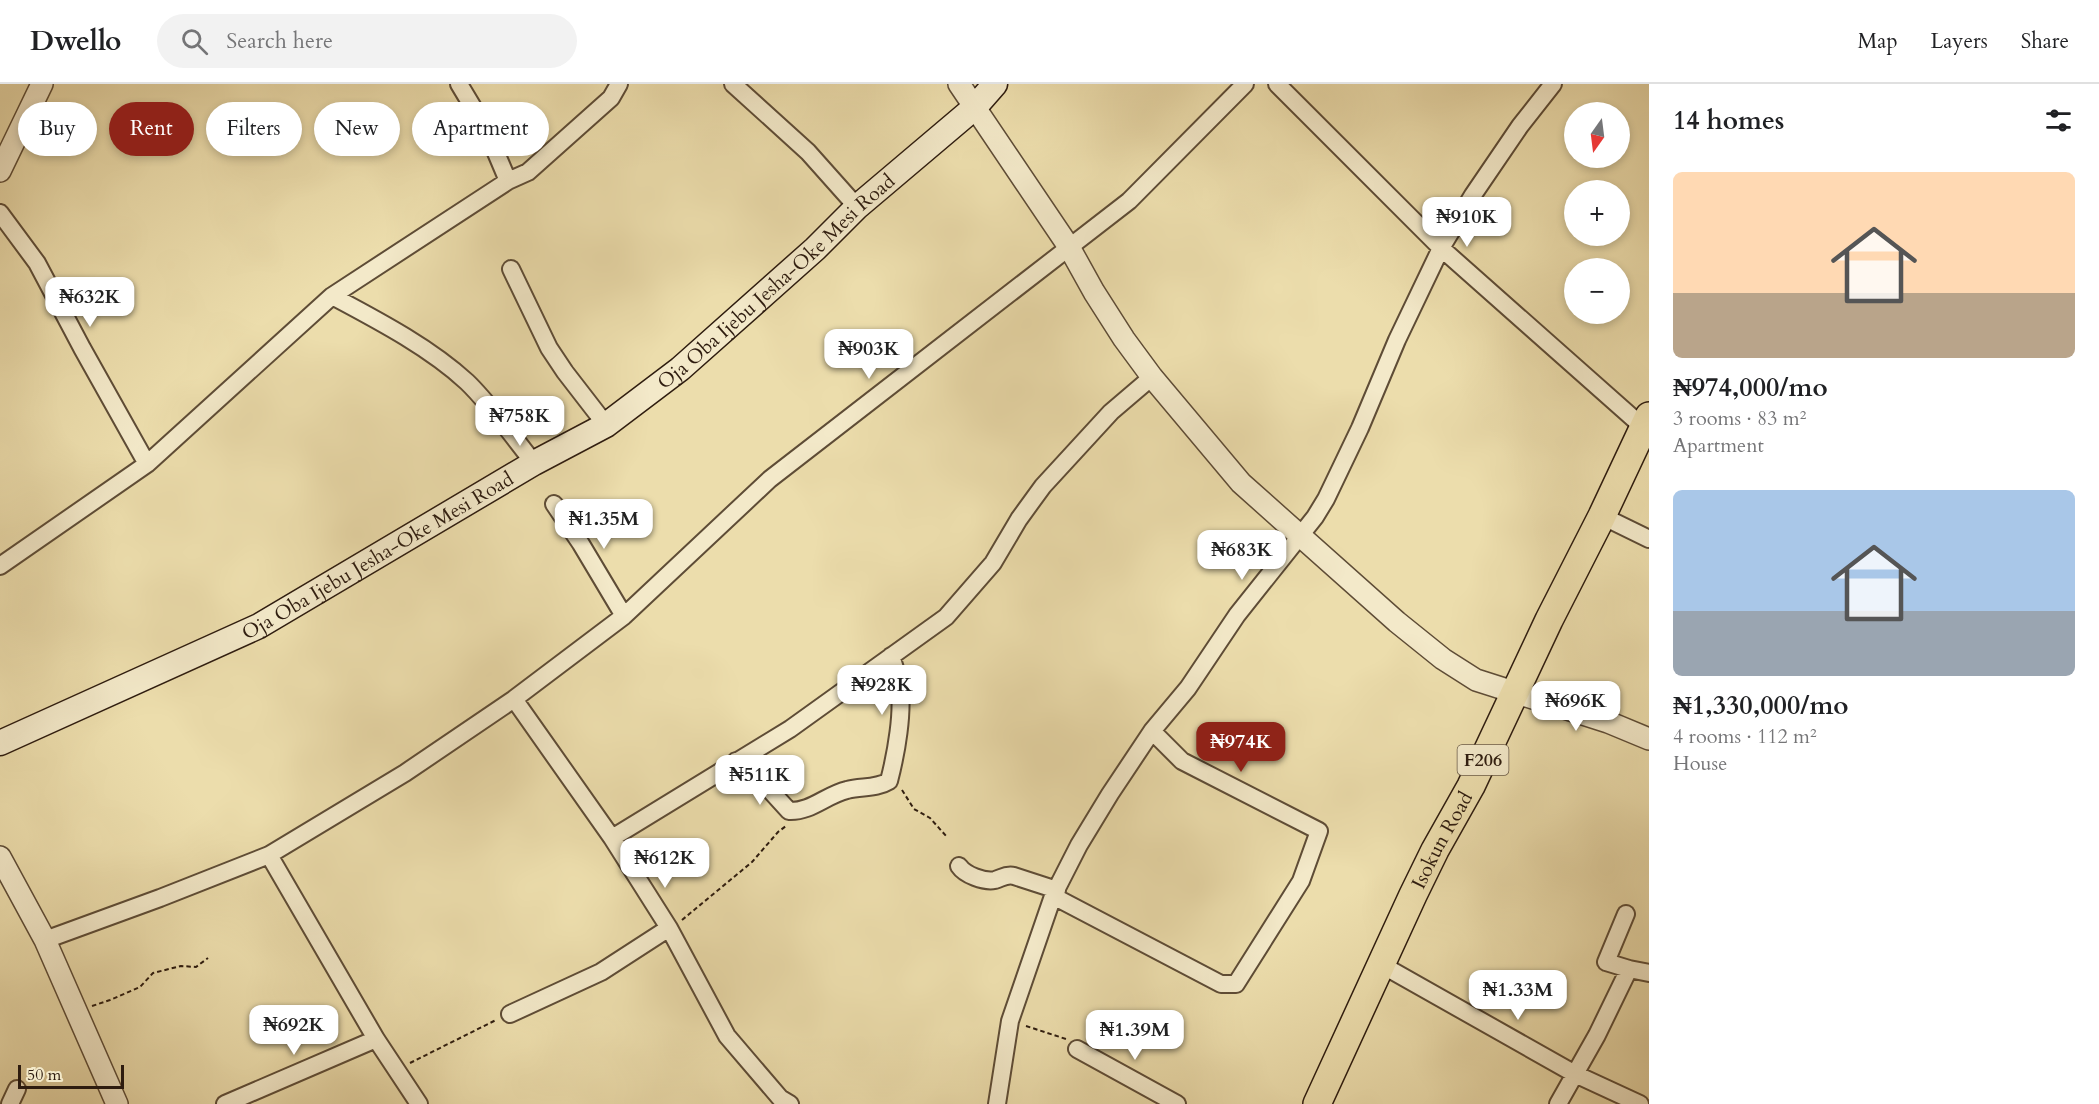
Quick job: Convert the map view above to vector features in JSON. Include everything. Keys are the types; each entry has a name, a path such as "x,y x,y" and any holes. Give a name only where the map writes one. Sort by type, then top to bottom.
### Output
{"main road":[{"name":"Oja Oba Ijebu Jesha-Oke Mesi Road","path":"0,743 260,626 534,463 606,425 680,369 815,249 857,207 974,108 995,84"},
{"name":"Isokun Road","path":"1317,1104 1422,877 1471,786 1646,421"}],"street":[{"path":"0,171 42,84"},
{"path":"459,84 486,129 508,181"},
{"path":"0,566 147,464 332,296 508,181 528,172 611,98 619,84"},
{"path":"733,84 808,152 857,207"},
{"path":"959,84 1069,247 1124,339 1152,377 1241,483 1397,622 1476,680 1608,722 1649,740"},
{"path":"45,940 268,855 405,773 513,699 624,616 770,479 1129,201 1245,84"},
{"path":"1277,84 1440,248 1646,421"},
{"path":"997,1104 1010,1021 1055,893 1079,845 1152,731 1188,688 1237,615 1326,499 1440,248 1520,126 1553,84"},
{"path":"0,213 37,263 81,348 147,464"},
{"path":"511,269 549,348 606,425"},
{"path":"332,296 374,318 439,360 467,382 534,463"},
{"path":"612,838 790,729 946,617 993,563 1019,519 1043,486 1111,412 1152,377"},
{"path":"554,504 624,616"},
{"path":"1602,516 1649,540"},
{"path":"736,761 757,776 789,810 800,811 846,790 880,785 889,781 894,760 899,711 899,685 891,657"},
{"path":"513,699 612,838 669,928 727,1036 780,1098 790,1104"},
{"path":"959,866 963,872 986,880 995,880 1008,875 1014,876 1055,893 1221,984 1236,984 1300,881 1319,831 1182,761 1152,731"},
{"path":"268,855 376,1039 419,1104"},
{"path":"0,857 45,940 117,1104"},
{"path":"1626,914 1606,962 1649,973"},
{"path":"510,1014 601,972 669,928"},
{"path":"1382,965 1575,1074 1640,1104"},
{"path":"1558,1104 1597,1035 1629,969"},
{"path":"225,1104 376,1039"},
{"path":"1077,1049 1177,1104"}],"path":[{"path":"889,781 902,791 914,809 930,818 947,837"},
{"path":"669,928 711,897 728,880 752,862 800,811"},
{"path":"75,1011 110,1000 140,987 153,973 181,966 196,967 208,958"},
{"path":"396,1069 510,1014"},
{"path":"1010,1021 1068,1039 1077,1049"}]}
